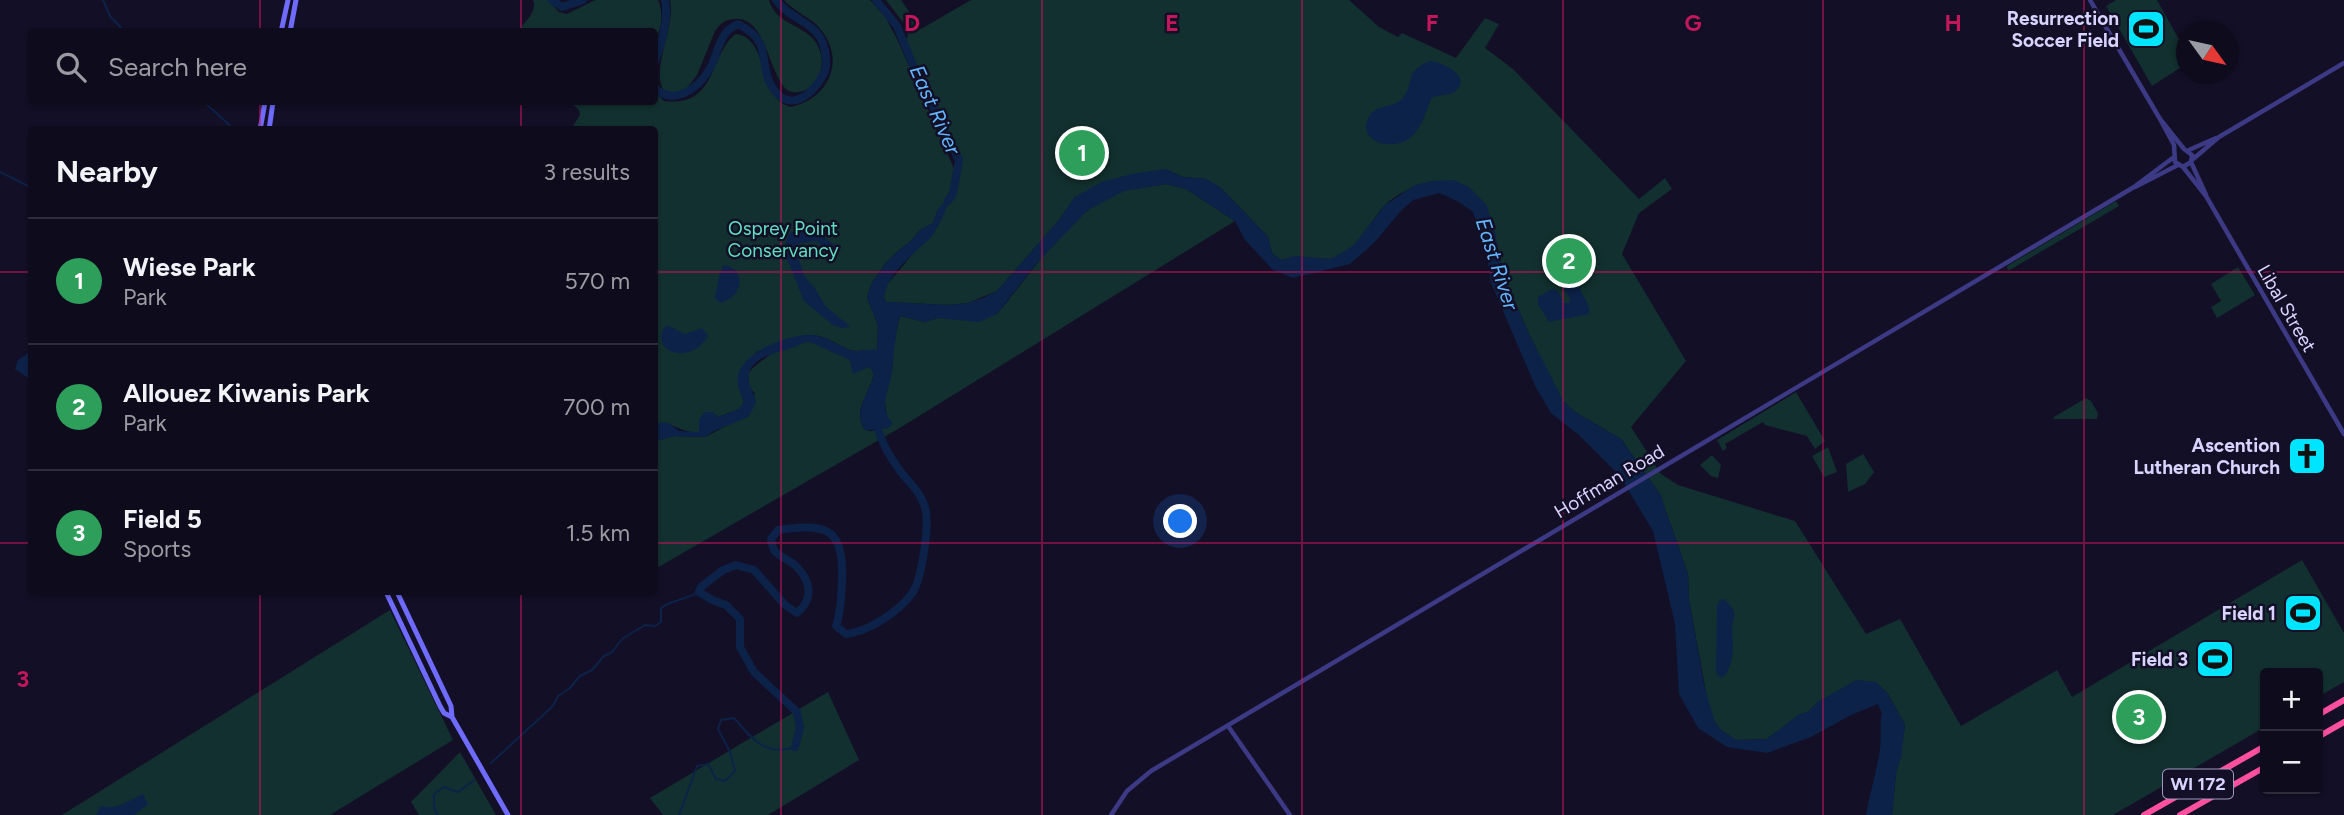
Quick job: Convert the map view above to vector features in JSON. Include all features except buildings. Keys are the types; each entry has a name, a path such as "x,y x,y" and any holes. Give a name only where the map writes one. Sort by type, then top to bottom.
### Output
{"highway":[{"path":"2323,712 2344,700"},
{"path":"2323,734 2344,722"},
{"name":"WI 172","path":"2144,815 2260,749"},
{"name":"WI 172","path":"2180,815 2260,770"}],"main road":[{"path":"282,28 288,0"},
{"path":"291,28 296,0"},
{"path":"261,126 264,105"},
{"path":"270,126 273,105"},
{"path":"387,595 440,706 444,713 452,717"},
{"path":"398,595 451,706 452,717 508,815"}],"street":[{"path":"2090,0 2160,119 2175,155"},
{"path":"2160,119 2186,150 2219,137 2344,64"},
{"path":"2191,161 2219,137"},
{"name":"Hoffman Road","path":"1111,815 1121,798 1140,779 1302,679 2134,187 2175,155 2186,150"},
{"name":"Libal Street","path":"2186,150 2206,196 2344,434"},
{"name":"Libal Street","path":"2175,155 2206,196"},
{"name":"Hoffman Road","path":"2134,187 2145,184 2166,169 2191,161"},
{"path":"1228,726 1290,815"}],"green space":[{"path":"533,0 548,0 559,12 567,14 595,0 658,0 661,10 660,27 658,33 658,28 520,28 532,13"},
{"path":"670,0 769,0 780,17 809,35 819,47 822,62 819,77 804,91 788,91 775,72 760,35 744,20 733,19 722,23 715,31 697,75 686,90 679,94 664,91 660,82 660,71 670,23"},
{"name":"Osprey Point Conservancy","path":"784,0 870,0 886,18 897,39 955,171 957,165 900,42 908,37 905,25 886,0 901,0 921,29 971,0 1349,0 1379,27 1398,37 1402,33 1456,58 1485,18 1499,24 1485,48 1513,69 1639,199 1665,178 1672,189 1639,213 1622,254 1686,361 1631,427 1661,474 1678,485 1795,521 1866,634 1900,619 1961,726 2057,670 2072,697 2302,560 2344,633 2344,682 2323,694 2323,668 2260,668 2260,730 2113,815 1892,815 1905,725 1888,694 1876,682 1856,681 1818,702 1767,739 1736,740 1715,723 1708,703 1689,600 1688,574 1660,494 1621,439 1575,412 1564,402 1554,386 1502,271 1491,218 1433,181 1407,190 1389,201 1354,245 1339,256 1324,260 1281,260 1272,253 1268,237 1221,188 1206,179 1183,177 1165,169 1075,197 1059,220 997,291 968,303 948,305 887,302 884,299 885,287 922,243 931,237 938,209 933,223 919,231 898,251 871,284 867,298 878,325 877,351 850,350 815,335 790,339 756,352 741,395 744,402 740,409 718,417 699,432 664,423 658,424 658,126 573,126 580,115 573,105 658,105 658,95 664,101 681,101 694,96 703,88 727,43 736,34 747,38 754,46 773,93 781,102 791,107 804,103 823,88 832,67 829,43 818,26"},
{"name":"Resurrection Soccer Field","path":"2116,0 2157,0 2176,34 2176,70 2152,86 2106,6"},
{"path":"1166,184 1186,189 1235,221 898,429 658,567 658,440 675,436 705,437 728,425 755,394 749,386 748,374 753,368 776,351 803,342 820,345 841,355 850,360 852,368 862,370 869,366 874,373 861,409 861,423 865,430 883,428 887,417 884,396 892,371 893,348 900,316 925,322 937,318 997,314 1069,227 1104,200 1134,189"},
{"path":"2116,201 2119,206 2008,271 2007,266"},
{"path":"2238,267 2255,295 2217,318 2211,307 2221,301 2211,284"},
{"path":"1796,392 1825,441 1815,449 1807,436 1765,425 1763,422 1725,444 1727,448 1723,451 1717,440"},
{"path":"2086,398 2098,413 2097,419 2053,419 2054,417"},
{"path":"1828,447 1837,472 1824,477 1812,456"},
{"path":"1863,454 1874,472 1865,484 1848,492 1846,464"},
{"path":"1712,455 1721,465 1718,478 1711,476 1700,465"},
{"path":"390,610 453,740 330,815 62,815"},
{"path":"828,692 859,760 768,815 663,815 650,798"},
{"path":"460,752 496,815 419,815 411,802"}],"water":[{"path":"1430,61 1454,71 1461,81 1459,86 1454,92 1432,98 1419,128 1408,139 1389,144 1372,139 1366,124 1370,115 1377,109 1403,98 1413,73"},
{"path":"1165,169 1183,177 1206,179 1221,188 1268,237 1272,253 1281,260 1295,256 1331,259 1353,246 1385,205 1415,185 1454,180 1469,187 1486,204 1495,231 1502,271 1529,334 1564,402 1575,412 1621,439 1660,494 1688,574 1689,600 1704,684 1715,723 1736,740 1767,739 1798,715 1809,711 1818,702 1856,680 1876,682 1888,694 1905,725 1892,815 1866,815 1881,744 1882,714 1878,704 1811,737 1767,753 1727,747 1698,728 1679,694 1675,624 1653,531 1619,475 1580,436 1551,413 1536,388 1491,283 1486,250 1473,212 1439,193 1413,200 1373,244 1350,264 1293,278 1273,270 1245,240 1235,221 1186,189 1166,184 1124,191 1088,210 1035,265 997,314 979,322 937,318 926,322 900,316 885,403 892,422 886,429 865,430 861,423 861,409 874,373 869,367 853,374 850,360 810,342 804,342 761,359 754,365 749,372 749,382 756,403 748,417 705,437 675,436 658,440 659,423 667,422 679,431 699,432 699,420 704,412 712,412 719,417 739,409 744,402 738,382 741,367 757,352 779,341 801,335 815,335 850,350 877,350 878,325 867,298 871,284 898,251 919,231 933,223 938,209 953,193 933,234 890,281 884,299 887,302 948,305 968,303 997,291 1059,220 1075,197 1102,182"},
{"path":"798,229 821,232 838,248 838,257 829,258 817,241 797,244 797,255 805,277 826,307 851,327 833,325 804,301 785,254 789,234"},
{"path":"727,265 736,270 740,281 734,295 720,303 715,298 719,276 723,266"},
{"path":"1582,271 1580,286 1589,314 1549,322 1538,304 1538,297 1552,289 1558,291 1564,303 1569,303 1570,298 1563,288 1564,282"},
{"path":"669,326 685,334 702,328 708,336 691,351 673,352 662,343 661,336 665,327"},
{"path":"28,353 28,378 15,369 18,360"},
{"path":"1724,599 1734,614 1730,667 1723,677 1718,676 1716,671 1717,606 1720,600"},
{"path":"143,794 148,804 134,815 96,815 101,806 117,806"}],"waterway":[{"path":"103,0 110,16 121,28"},
{"name":"East River","path":"552,0 562,7 583,0"},
{"name":"East River","path":"658,53 665,24 665,0"},
{"name":"East River","path":"658,90 676,95 692,89 709,70 726,32 738,24 752,33 759,42 768,78 776,93 791,100 806,96 825,71 824,46 813,29 776,0"},
{"name":"East River","path":"876,0 897,26 959,160 953,193 948,201"},
{"path":"207,105 231,126"},
{"path":"0,172 28,186"},
{"path":"795,747 800,728 797,712 754,672 740,647 740,619 726,605 699,592 701,587 723,570 736,565 754,570 785,605 797,613 808,596 805,578 796,566 774,550 771,539 778,530 809,528 830,533 840,550 842,582 836,626 846,634 855,632 873,625 900,606 913,592 919,575 926,537 925,507 919,494 886,449 875,418"},
{"path":"491,763 553,706 558,696 569,689 580,676 592,670 622,639 645,625 655,626 661,622 661,608 664,606 699,592"},
{"path":"679,815 697,766 708,764 716,779 725,781 735,771 730,752 718,729 721,720 734,718 754,739 768,748 776,750 795,747"},
{"path":"438,815 434,809 434,794 444,787 458,792 474,780"}],"place":[{"name":"Resurrection Soccer Field","path":"2146,29"},
{"name":"Wiese Park","path":"1082,153"},
{"name":"Allouez Kiwanis Park","path":"1569,261"},
{"name":"Ascention Lutheran Church","path":"2307,456"},
{"name":"Field 1","path":"2303,613"},
{"name":"Field 3","path":"2215,659"},
{"name":"Field 5","path":"2139,717"}]}
